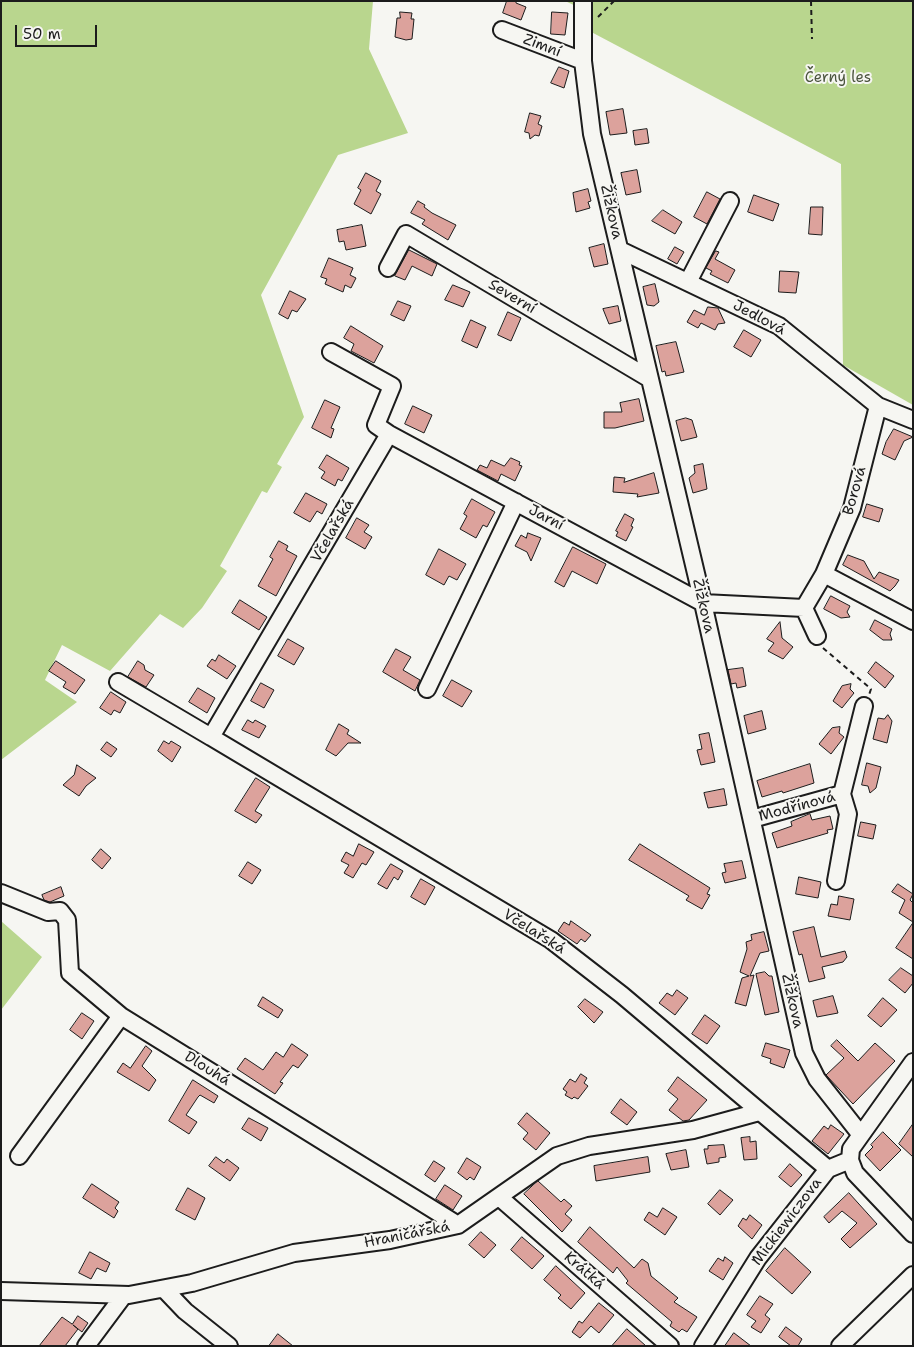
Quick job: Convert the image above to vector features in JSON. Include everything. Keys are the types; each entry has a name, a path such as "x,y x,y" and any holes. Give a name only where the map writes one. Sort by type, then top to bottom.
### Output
{"street":[{"name":"Žižkova","path":"584,1 582,61 592,134 703,603 804,1053 816,1079 861,1135"},
{"name":"Zimní","path":"502,30 582,61"},
{"path":"688,282 730,201"},
{"name":"Severní","path":"388,268 406,234 650,379"},
{"name":"Jedlová","path":"620,250 779,326 878,406 913,420"},
{"path":"331,352 392,386 376,425 389,434"},
{"name":"Borová","path":"804,608 824,574 852,508 878,406"},
{"name":"Jarní","path":"389,434 703,603"},
{"name":"Včelařská","path":"211,737 389,434"},
{"path":"427,689 516,502"},
{"path":"824,574 913,621"},
{"path":"703,603 804,608 817,636"},
{"name":"Včelařská","path":"118,682 551,940 622,994 828,1169"},
{"name":"Modřínová","path":"836,881 848,814 842,794 864,706"},
{"name":"Modřínová","path":"752,819 842,794"},
{"name":"Dlouhá","path":"1,893 48,912 60,911 67,920 70,973 121,1016 458,1225"},
{"path":"19,1156 121,1016"},
{"path":"913,1062 851,1149 850,1160 855,1173 913,1234"},
{"name":"Hraničářská","path":"1,1291 124,1295 192,1283 294,1253 390,1240 458,1225 557,1156 589,1146 693,1130 759,1112"},
{"name":"Mickiewiczova","path":"703,1346 758,1258 828,1169 850,1160"},
{"name":"Krátká","path":"499,1197 670,1346"},
{"path":"840,1346 913,1275"},
{"path":"164,1289 185,1311 229,1346"},
{"path":"86,1346 124,1295"}],"path":[{"path":"583,30 614,1"},
{"path":"812,1 812,39"},
{"path":"817,636 821,646 871,689 864,706"}],"green space":[{"path":"1,1 373,1 369,49 408,133 338,155 261,295 304,417 277,464 282,467 267,493 262,491 220,566 227,571 202,608 183,628 160,614 110,671 62,645 45,680 77,702 1,760"},
{"name":"Černý les","path":"565,1 913,1 913,405 843,365 841,164 578,25 578,7"},
{"path":"1,921 42,957 1,1010"}],"building":[{"path":"507,1 516,1 516,3 526,7 521,20 503,13"},
{"path":"400,12 412,13 411,19 414,19 412,39 406,40 395,37 397,18 400,18"},
{"path":"552,12 568,13 565,35 551,34"},
{"path":"559,67 569,71 564,88 551,83"},
{"path":"623,109 627,133 610,135 606,112"},
{"path":"530,113 541,116 538,124 542,126 539,136 535,135 530,139 529,133 525,132"},
{"path":"647,129 649,143 635,145 633,131"},
{"path":"637,170 641,192 626,195 621,173"},
{"path":"366,173 381,181 376,191 381,194 371,214 354,204 361,190 358,188"},
{"path":"588,189 591,201 588,202 590,208 576,212 573,193"},
{"path":"707,192 720,199 707,224 694,217"},
{"path":"754,195 779,204 773,221 748,212"},
{"path":"418,201 425,205 424,207 432,213 456,225 448,240 422,224 425,220 411,213"},
{"path":"811,207 823,207 822,235 809,234"},
{"path":"663,210 682,222 675,234 652,221"},
{"path":"362,225 366,246 346,250 344,241 339,242 337,230"},
{"path":"604,244 608,264 594,267 589,248"},
{"path":"675,247 684,252 677,264 668,259"},
{"path":"409,250 437,264 432,276 412,266 405,280 395,276"},
{"path":"716,251 719,252 715,259 735,270 728,283 710,274 712,271 706,268"},
{"path":"329,258 353,268 350,275 356,278 351,288 345,285 343,292 325,284 327,279 321,277"},
{"path":"780,271 799,272 796,293 779,292"},
{"path":"655,284 659,302 654,306 647,305 643,287"},
{"path":"453,285 470,292 463,307 445,300"},
{"path":"290,291 306,299 297,312 292,310 288,319 279,314"},
{"path":"398,301 411,306 404,321 391,315"},
{"path":"618,306 621,321 609,324 603,309"},
{"path":"708,307 718,308 725,323 718,324 715,330 701,323 698,328 687,322 694,310 704,315"},
{"path":"508,312 521,318 511,341 498,335"},
{"path":"471,320 486,327 477,348 462,341"},
{"path":"351,326 383,346 374,363 351,351 354,344 344,338"},
{"path":"744,330 761,340 751,357 734,347"},
{"path":"676,342 684,372 666,376 665,371 662,372 656,346"},
{"path":"639,399 644,421 615,428 604,428 604,412 622,412 620,403"},
{"path":"325,400 340,407 331,428 334,429 331,438 312,428"},
{"path":"413,406 432,415 424,433 405,424"},
{"path":"686,418 692,420 697,437 681,441 676,421"},
{"path":"894,429 913,437 904,441 895,460 882,454 886,442"},
{"path":"327,455 349,468 342,481 338,479 335,486 321,478 325,472 319,468"},
{"path":"511,458 520,462 519,465 522,466 515,481 501,474 498,481 477,470 480,465 487,468 491,460 504,466"},
{"path":"703,464 707,489 693,493 689,478 695,473 694,466"},
{"path":"654,473 659,493 637,497 638,494 613,492 614,477 625,478 624,482"},
{"path":"306,493 327,504 322,514 317,511 310,522 294,513"},
{"path":"472,499 495,512 487,527 483,525 476,538 460,529 467,516 464,514"},
{"path":"867,504 883,509 879,522 863,517"},
{"path":"625,514 634,519 631,526 633,527 626,541 616,536 618,532 616,531"},
{"path":"357,518 369,525 364,532 372,537 365,549 346,538"},
{"path":"528,533 541,538 531,561 527,552 515,546 521,535 526,538"},
{"path":"279,541 288,546 286,550 297,556 276,596 258,586 273,559 270,557"},
{"path":"573,547 606,564 597,584 572,571 564,587 555,582"},
{"path":"439,549 466,564 457,580 449,576 444,585 426,575"},
{"path":"848,555 864,561 874,579 879,572 899,580 890,591 843,565"},
{"path":"831,596 850,606 847,612 850,617 841,618 824,609"},
{"path":"240,600 267,617 259,630 232,613"},
{"path":"875,620 892,629 890,634 892,640 883,640 870,630"},
{"path":"780,622 782,638 793,647 783,659 768,651 774,643 767,639"},
{"path":"288,639 304,648 294,665 278,656"},
{"path":"396,649 411,657 403,670 420,680 415,691 383,672"},
{"path":"219,655 236,666 227,679 207,666 212,659 215,661"},
{"path":"56,661 85,680 75,694 63,687 66,682 49,671"},
{"path":"138,661 144,665 145,670 154,675 146,687 128,677"},
{"path":"876,662 894,676 885,688 868,673"},
{"path":"743,668 746,686 737,688 736,683 731,684 728,670"},
{"path":"452,680 472,691 462,707 443,696"},
{"path":"261,683 274,690 264,708 251,701"},
{"path":"851,684 850,689 854,693 842,708 833,701 842,686"},
{"path":"198,688 215,698 207,713 189,702"},
{"path":"111,692 126,702 120,713 114,710 111,715 100,708"},
{"path":"762,711 766,729 748,734 744,716"},
{"path":"888,715 892,721 887,743 873,739 878,718 884,719"},
{"path":"248,720 253,723 255,720 266,726 259,738 242,730"},
{"path":"339,724 349,730 347,734 361,743 348,743 336,756 326,750"},
{"path":"840,727 839,733 844,737 831,754 819,744 832,728"},
{"path":"709,733 715,762 701,765 697,750 702,749 699,735"},
{"path":"164,741 169,744 171,741 181,747 172,762 158,751"},
{"path":"107,742 117,749 111,757 101,750"},
{"path":"867,763 881,767 876,788 870,793 868,786 862,785"},
{"path":"810,764 814,783 783,793 782,791 762,797 757,781"},
{"path":"77,765 96,778 86,786 79,796 63,785 74,775"},
{"path":"256,778 270,787 255,811 262,815 256,823 235,811"},
{"path":"724,789 727,805 708,808 704,793"},
{"path":"810,814 812,820 830,816 833,829 827,830 828,833 777,848 772,833 792,826 791,822"},
{"path":"861,822 876,825 873,839 858,836"},
{"path":"359,844 374,852 366,865 362,863 353,878 344,873 349,865 341,861 346,852 353,856"},
{"path":"640,844 710,888 707,894 710,895 702,909 686,900 689,896 629,860"},
{"path":"101,849 111,858 102,869 92,860"},
{"path":"742,861 746,878 725,883 722,873 726,872 724,864"},
{"path":"248,862 261,870 252,884 239,876"},
{"path":"391,864 403,871 398,880 394,877 387,889 378,884"},
{"path":"799,877 821,882 818,898 796,894"},
{"path":"421,879 435,887 425,905 411,897"},
{"path":"898,884 913,894 910,900 913,903 913,922 899,913 905,900 892,892"},
{"path":"61,887 64,896 50,902 44,900 42,895"},
{"path":"839,896 854,899 850,920 828,916 831,904 837,905"},
{"path":"571,921 591,935 585,942 581,939 577,944 558,931 564,922 569,925"},
{"path":"913,923 913,959 896,948"},
{"path":"814,927 821,957 845,951 847,957 843,962 822,967 825,978 809,982 802,954 799,955 793,932"},
{"path":"764,932 769,951 760,953 750,976 754,975 746,1006 735,1003 742,978 749,976 740,972 747,949 746,942 752,940 751,935"},
{"path":"901,968 913,976 913,983 905,993 889,980"},
{"path":"765,972 772,976 779,1012 765,1015 756,974"},
{"path":"677,990 688,998 675,1015 659,1003 667,993 672,996"},
{"path":"833,996 838,1013 817,1017 813,1001"},
{"path":"263,997 283,1010 278,1018 258,1006"},
{"path":"883,998 897,1010 881,1027 868,1016"},
{"path":"585,999 603,1012 594,1023 578,1007"},
{"path":"82,1013 94,1021 82,1039 70,1030"},
{"path":"705,1015 720,1026 707,1044 692,1034"},
{"path":"837,1040 858,1061 875,1043 895,1061 853,1104 826,1075 844,1058 831,1046"},
{"path":"766,1043 790,1050 784,1068 770,1063 771,1059 762,1056"},
{"path":"292,1044 308,1055 298,1068 293,1065 280,1082 283,1083 275,1094 237,1069 245,1058 263,1070 276,1052 283,1057"},
{"path":"146,1046 152,1051 142,1066 156,1080 149,1091 117,1072 123,1063 130,1068"},
{"path":"581,1074 587,1078 584,1083 588,1086 578,1099 574,1097 572,1099 565,1095 567,1092 563,1089 570,1079 575,1082"},
{"path":"678,1077 707,1100 689,1120 683,1121 669,1110 678,1099 668,1091"},
{"path":"193,1080 218,1096 214,1103 200,1095 198,1097 186,1115 197,1122 189,1134 169,1121"},
{"path":"621,1099 637,1112 627,1125 611,1113"},
{"path":"527,1113 550,1133 536,1150 523,1139 528,1133 518,1124"},
{"path":"249,1118 268,1128 261,1141 242,1129"},
{"path":"913,1124 913,1157 899,1144"},
{"path":"831,1125 844,1134 828,1154 812,1141 824,1126 828,1129"},
{"path":"883,1132 901,1150 880,1171 865,1155"},
{"path":"750,1137 750,1142 756,1141 757,1159 744,1160 741,1138"},
{"path":"724,1145 726,1157 719,1158 719,1162 707,1164 704,1149 708,1149 708,1146"},
{"path":"686,1150 689,1167 671,1170 666,1154"},
{"path":"216,1157 224,1163 227,1159 239,1168 230,1181 209,1166"},
{"path":"648,1157 650,1172 596,1181 594,1166"},
{"path":"467,1158 481,1167 474,1180 470,1177 467,1180 458,1173"},
{"path":"434,1161 445,1168 435,1182 425,1175"},
{"path":"790,1164 802,1175 791,1187 779,1177"},
{"path":"538,1181 561,1202 564,1199 572,1206 565,1214 572,1220 562,1232 524,1194"},
{"path":"92,1184 119,1202 115,1208 118,1211 114,1218 83,1198"},
{"path":"445,1185 462,1196 453,1210 436,1199"},
{"path":"188,1188 205,1198 195,1220 176,1210"},
{"path":"720,1190 733,1200 720,1215 708,1204"},
{"path":"849,1193 877,1224 850,1248 841,1239 857,1223 842,1211 829,1223 824,1217"},
{"path":"663,1208 677,1217 665,1235 644,1220 649,1212 657,1217"},
{"path":"750,1215 762,1225 752,1239 738,1226 743,1218 746,1220"},
{"path":"590,1227 634,1268 642,1259 648,1263 651,1276 678,1298 674,1302 697,1317 687,1332 682,1329 679,1332 670,1326 672,1322 626,1283 628,1281 617,1267 613,1273 578,1242"},
{"path":"481,1232 496,1245 484,1258 469,1245"},
{"path":"522,1237 544,1256 532,1269 511,1250"},
{"path":"785,1248 811,1272 792,1294 766,1271"},
{"path":"90,1252 110,1263 106,1272 97,1268 91,1279 79,1273"},
{"path":"725,1257 733,1263 723,1280 709,1271 718,1258 723,1261"},
{"path":"556,1266 585,1293 571,1309 558,1298 561,1295 544,1280"},
{"path":"760,1296 773,1304 765,1315 770,1319 761,1333 751,1327 756,1321 747,1315"},
{"path":"599,1303 614,1315 599,1333 591,1326 580,1338 572,1332 579,1321 582,1323"},
{"path":"78,1316 88,1323 82,1332 73,1325 78,1329 65,1346 39,1346 62,1317 72,1324"},
{"path":"786,1327 802,1339 798,1346 791,1346 779,1337"},
{"path":"627,1329 646,1346 612,1346"},
{"path":"734,1333 751,1346 725,1346"},
{"path":"278,1334 293,1346 269,1346"}]}
